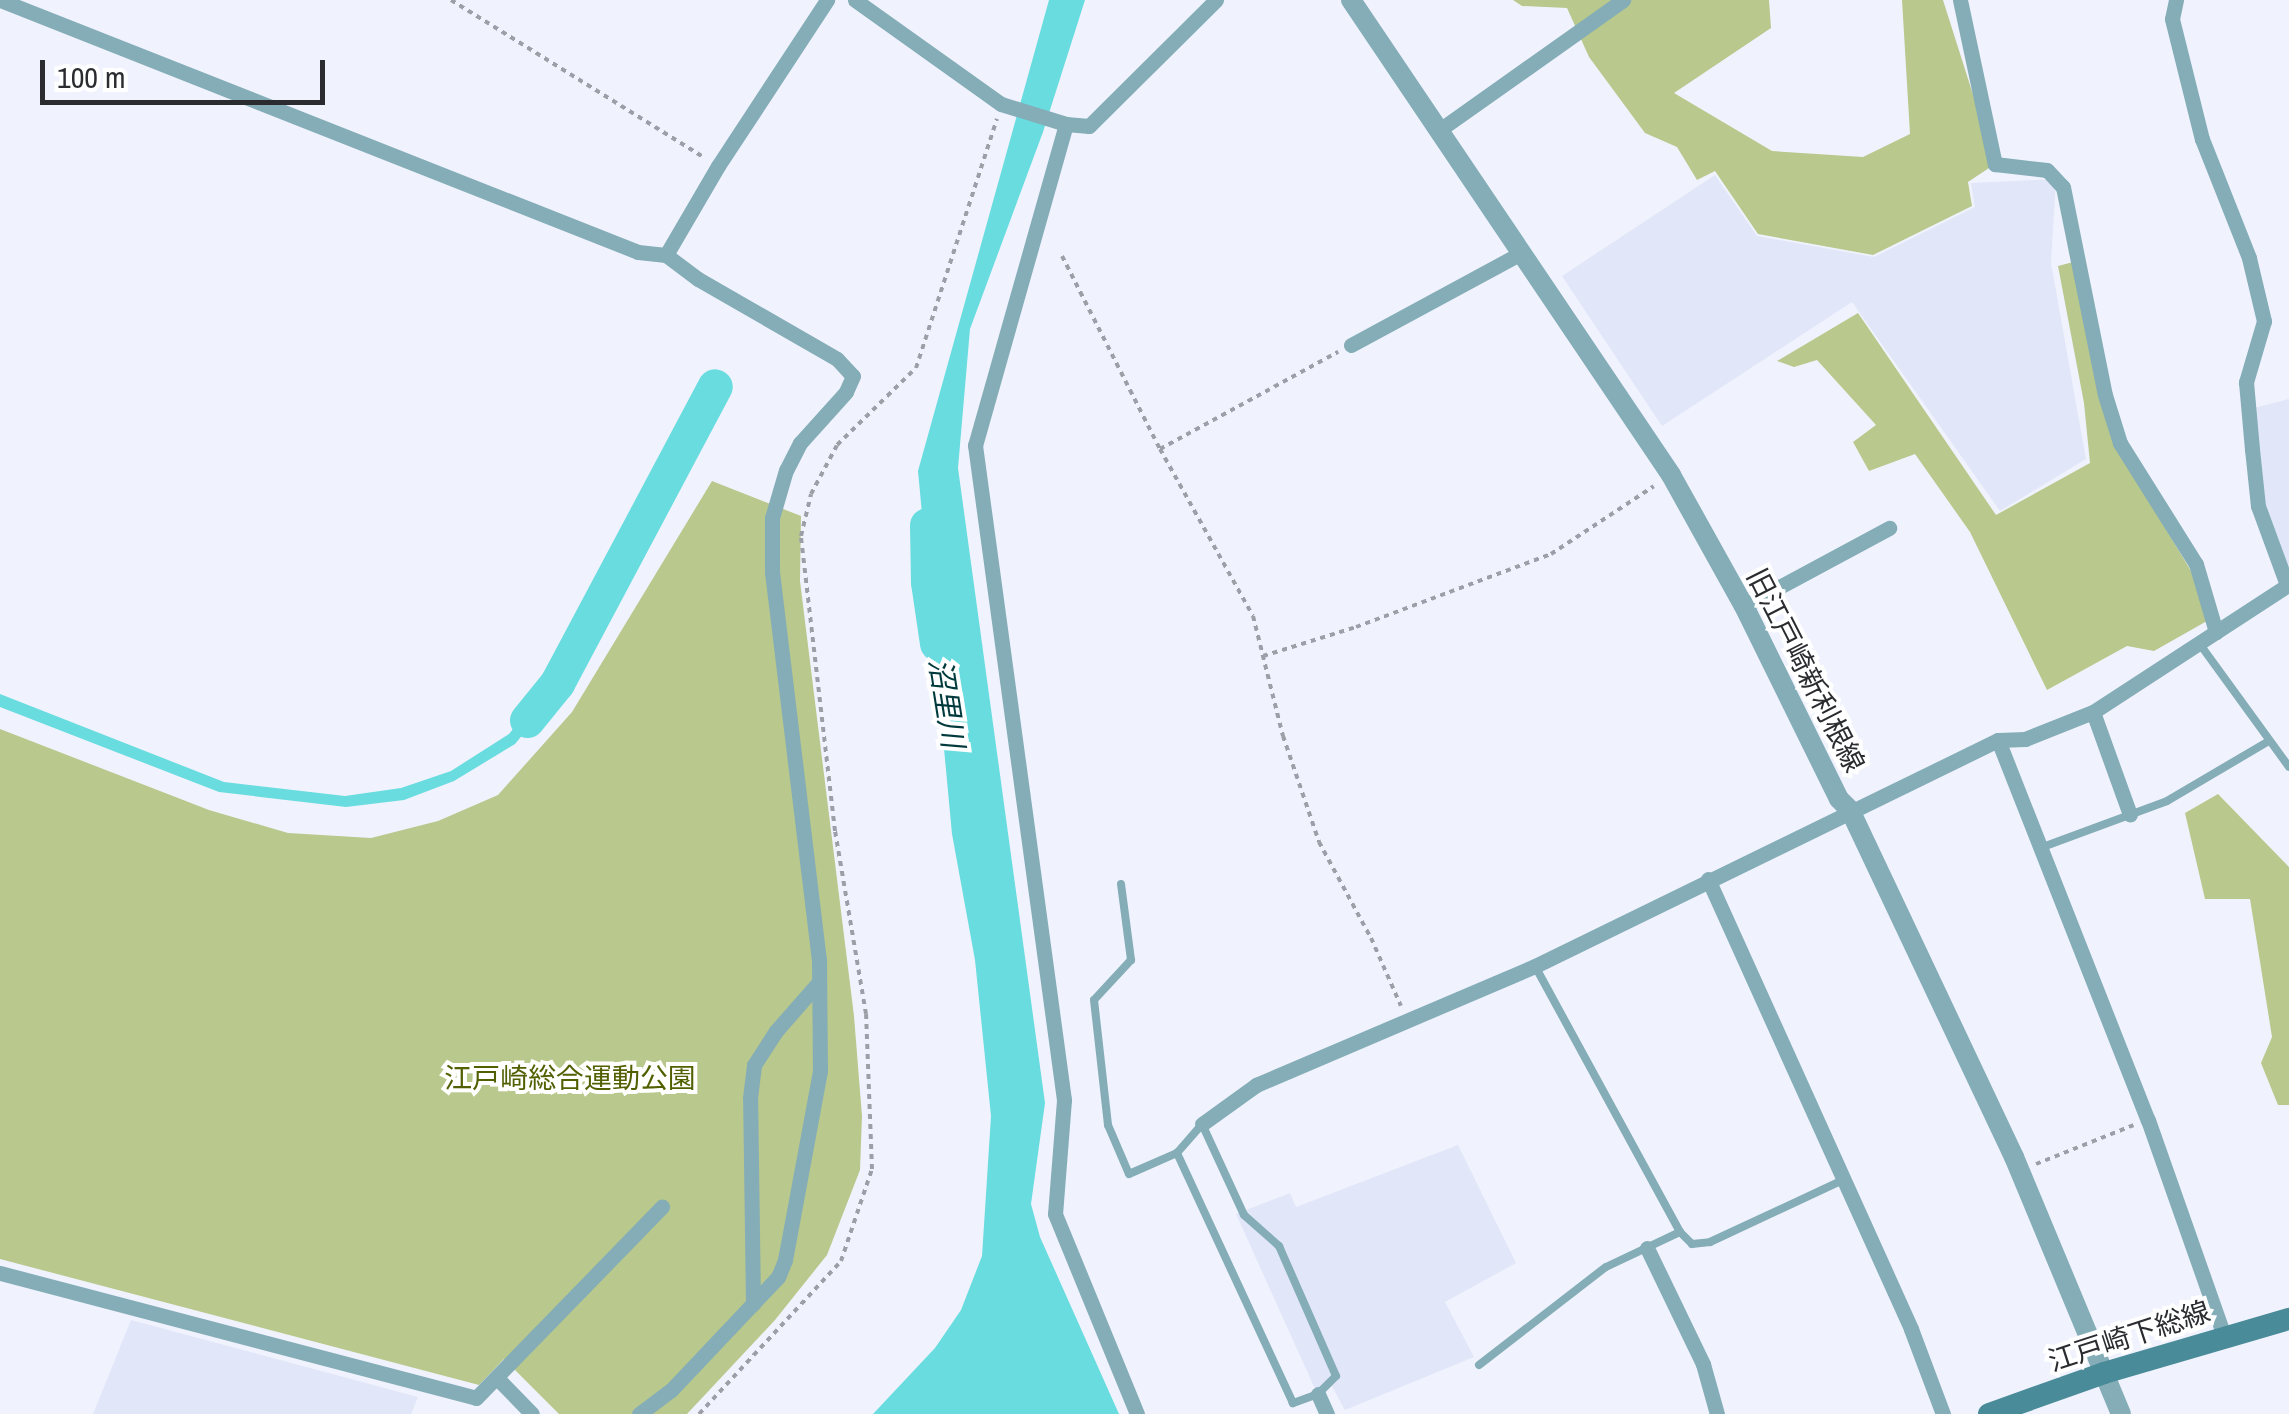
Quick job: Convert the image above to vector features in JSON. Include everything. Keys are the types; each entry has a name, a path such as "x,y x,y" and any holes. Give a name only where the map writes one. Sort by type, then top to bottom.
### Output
{"main road":[{"name":"江戸崎下総線","path":"1989,1414 2104,1373 2289,1319"}],"street":[{"path":"0,0 638,252 666,255 698,279 838,359 852,376 846,392 800,443 786,470 772,518 770,548 818,983 820,1071 785,1260 778,1276 753,1304 671,1390 640,1414"},
{"path":"666,255 718,166 827,0"},
{"path":"856,0 1005,105 1061,123 1089,126 1216,0"},
{"name":"旧江戸崎新利根線","path":"1350,0 1671,476 1744,606 1839,799 1850,810 2019,1170 2121,1414"},
{"path":"1438,131 1623,0"},
{"path":"1960,0 1994,164 2047,170 2063,187 2105,394 2120,443 2196,564 2216,632"},
{"path":"1202,1124 1256,1086 1408,1024 1535,966 1998,740 2025,740 2093,712 2288,584 2258,506 2250,432 2246,382 2264,321 2249,258 2193,108 2172,20 2176,0"},
{"path":"1061,123 976,445 1064,1100 1055,1214 1137,1414"},
{"path":"1351,345 1519,254"},
{"path":"1744,606 1889,528"},
{"path":"2093,712 2130,815"},
{"path":"1998,740 2148,1120 2224,1336"},
{"path":"1708,879 1911,1329 1943,1414"},
{"path":"753,1304 750,1098 754,1065 776,1031 818,983"},
{"path":"0,1274 462,1397 481,1395 662,1206"},
{"path":"1647,1248 1702,1364 1717,1414"},
{"path":"497,1378 532,1414"},
{"path":"1318,1394 1327,1414"}],"lane":[{"path":"2200,643 2289,767"},
{"path":"2040,848 2167,801 2270,742"},
{"path":"1120,884 1131,960 1094,1000 1108,1126 1129,1174 1177,1153 1202,1124 1244,1215 1278,1246 1336,1376 1318,1394 1293,1403 1177,1153"},
{"path":"1535,966 1680,1232 1692,1244 1710,1242 1843,1180"},
{"path":"1479,1365 1606,1268 1680,1232"}],"path":[{"path":"451,0 718,166"},
{"path":"699,1414 841,1261 872,1170 866,1014 835,832 801,536 811,494 837,445 916,368 1005,105"},
{"path":"1062,256 1160,449 1253,616 1284,736 1319,842 1371,938 1408,1024"},
{"path":"1160,449 1351,345"},
{"path":"1263,656 1356,627 1551,554 1671,476"},
{"path":"2019,1170 2148,1120"}],"shaded area":[{"path":"1715,175 1757,236 1874,257 1975,207 1971,183 2056,179 2051,263 2086,459 2000,511 1852,302 1662,426 1562,276"},
{"path":"2289,399 2289,568 2267,527 2254,408"},
{"path":"1458,1145 1516,1263 1445,1302 1474,1357 1345,1410 1331,1385 1316,1391 1236,1214 1290,1193 1296,1207"},
{"path":"131,1320 418,1397 411,1414 93,1414"}],"green space":[{"path":"1513,0 1769,0 1771,28 1674,93 1772,151 1863,157 1910,134 1902,0 1943,0 1995,164 1968,182 1972,206 1873,255 1758,234 1715,171 1697,180 1677,147 1645,133 1589,57 1567,8 1522,6"},
{"path":"2077,261 2128,466 2191,571 2207,621 2154,651 2127,646 2047,690 1970,532 1915,454 1869,471 1853,442 1876,425 1817,360 1794,367 1777,361 1858,313 1996,515 2090,463 2084,403 2058,266"},
{"name":"江戸崎総合運動公園","path":"712,481 801,516 800,581 854,1016 862,1116 860,1170 827,1255 775,1320 687,1414 559,1414 504,1359 479,1385 0,1259 0,729 209,810 288,833 371,838 438,821 498,795 572,712"},
{"path":"2218,794 2289,867 2289,1105 2278,1105 2261,1063 2272,1037 2250,899 2205,899 2185,813"}],"water":[{"path":"1049,0 1085,0 1043,132 970,329 958,468 1045,1103 1031,1204 1040,1237 1119,1414 873,1414 935,1348 961,1310 982,1256 991,1116 975,960 952,834 918,471"},
{"path":"553,679 561,688 515,744 454,781 404,800 346,807 219,792 0,707 0,694 224,782 345,796 401,788 451,771 509,734"}],"waterway":[{"path":"527,720 557,683 715,386"},
{"name":"沼里川","path":"927,525 928,582 937,643"}]}
